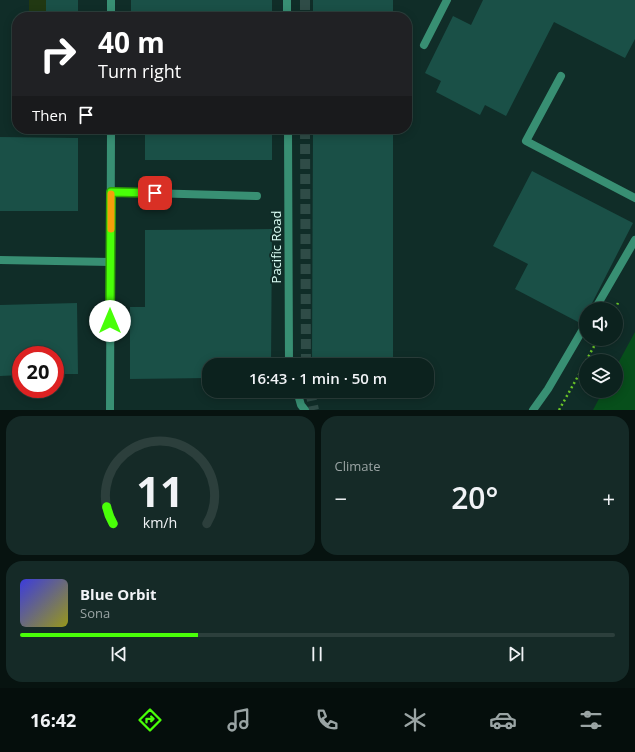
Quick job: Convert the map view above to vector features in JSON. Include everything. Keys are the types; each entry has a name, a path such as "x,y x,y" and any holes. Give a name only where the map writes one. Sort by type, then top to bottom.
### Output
{"street":[{"path":"111,0 111,12"},
{"path":"287,0 287,12"},
{"path":"424,45 447,0"},
{"path":"561,76 526,141 635,198"},
{"path":"110,410 111,134"},
{"name":"Pacific Road","path":"288,134 289,358"},
{"path":"111,192 257,196"},
{"path":"599,302 635,240"},
{"path":"0,260 111,262"},
{"path":"533,410 548,389 579,336"},
{"path":"299,398 305,410"}],"path":[{"path":"559,410 579,374"}],"shaded area":[{"path":"29,0 46,0 46,12 29,12"},
{"path":"635,332 635,410 593,410 599,398 623,398 623,354"}],"building":[{"path":"46,0 78,0 78,12 46,12"},
{"path":"131,0 272,0 272,12 131,12"},
{"path":"313,0 393,0 393,12 313,12"},
{"path":"483,0 635,0 635,39 625,58 554,22 506,116 485,105 480,115 436,92 441,81 425,73 453,16 471,25"},
{"path":"145,134 272,134 272,160 145,160"},
{"path":"313,134 393,134 393,358 312,358"},
{"path":"0,137 78,138 78,211 0,211"},
{"path":"532,171 633,223 593,302 579,302 579,322 515,289 528,264 493,246"},
{"path":"272,229 271,358 202,358 202,378 130,379 130,307 145,307 145,230"},
{"path":"77,303 78,374 64,374 64,346 12,346 12,375 0,376 0,305"}],"tunnel":[{"path":"305,0 305,12"},
{"path":"305,134 306,358"},
{"path":"311,398 314,410"}],"slow traffic":[{"path":"111,194 111,229"}],"route":[{"path":"110,321 111,192 155,193"}]}
